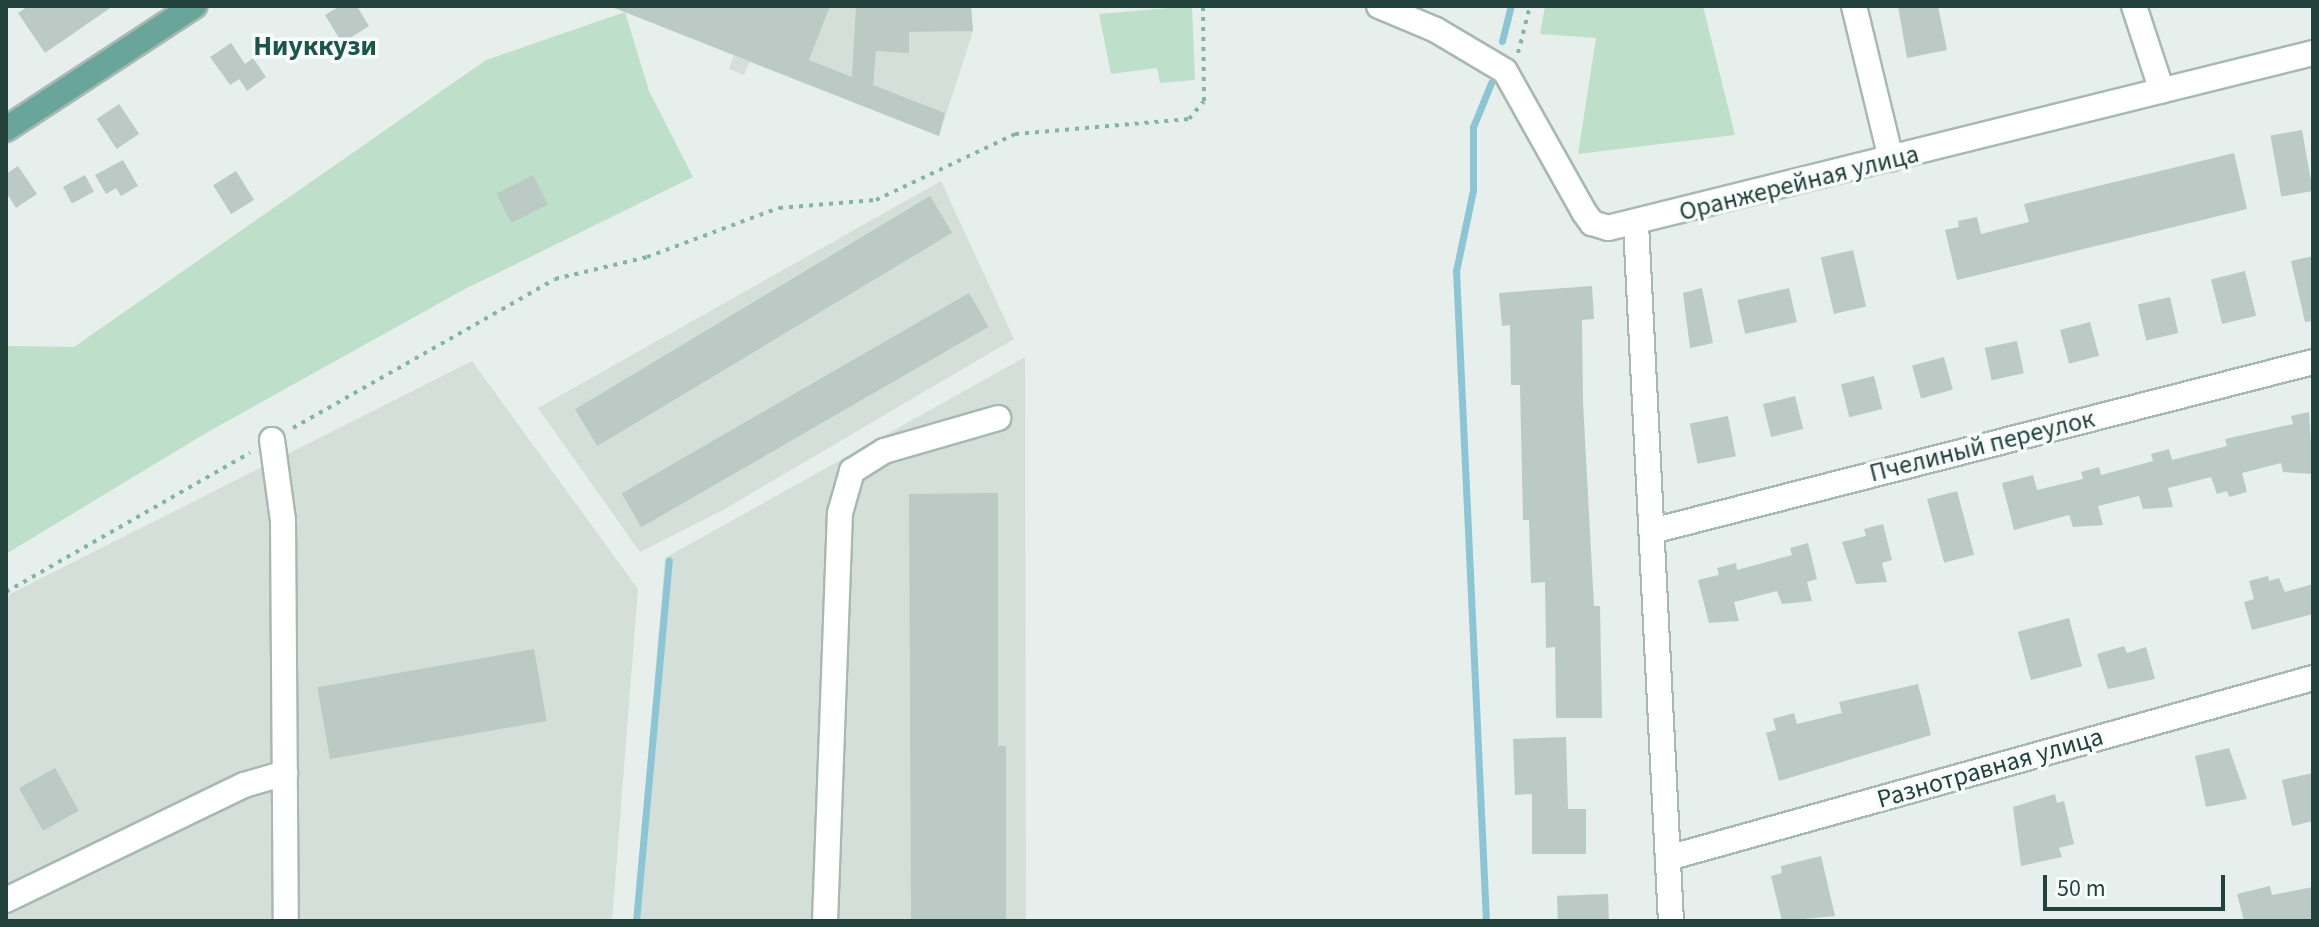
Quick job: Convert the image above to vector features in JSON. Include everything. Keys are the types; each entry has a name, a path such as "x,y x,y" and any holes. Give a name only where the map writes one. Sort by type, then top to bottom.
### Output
{"main road":[{"path":"6,129 165,14 194,6"}],"street":[{"name":"Оранжерейная улица","path":"1379,6 1436,30 1505,71 1592,223 1608,228 1636,224 2313,53"},
{"path":"1854,6 1891,159"},
{"path":"2134,6 2162,91"},
{"path":"1636,224 1671,921"},
{"name":"Пчелиный переулок","path":"1652,531 2313,362"},
{"path":"825,921 840,513 852,471 884,451 998,418"},
{"path":"272,440 283,520 286,921"},
{"name":"Разнотравная улица","path":"1668,858 2313,678"},
{"path":"6,900 244,785 285,773"}],"path":[{"path":"6,592 555,279 647,257 779,208 876,200 1015,134 1189,119 1204,101 1203,6"},
{"path":"1505,71 1523,47 1530,6"}],"shaded area":[{"path":"622,6 971,6 973,31 939,136 750,62 744,75 729,69 734,55 625,12"},
{"path":"941,181 1014,339 723,510 640,552 538,408"},
{"path":"1025,357 1026,921 634,921 665,558"},
{"path":"472,361 638,589 612,921 6,921 6,596"}],"green space":[{"path":"1192,6 1195,80 1160,83 1157,68 1111,74 1099,14"},
{"path":"1545,6 1703,6 1735,135 1578,154 1596,38 1540,34"},
{"path":"625,12 649,91 693,177 463,290 206,433 6,554 6,346 74,347 486,60"}],"building":[{"path":"28,6 113,6 45,53 18,13"},
{"path":"340,6 357,6 369,26 342,43 325,15"},
{"path":"830,6 809,60 852,77 856,6 971,6 973,31 909,32 909,53 876,51 873,85 945,113 939,136 612,7"},
{"path":"1898,6 1938,6 1947,50 1907,58"},
{"path":"231,43 245,64 253,58 266,77 247,91 239,79 230,85 210,57"},
{"path":"119,104 139,134 117,149 97,119"},
{"path":"2302,130 2313,191 2281,197 2270,136"},
{"path":"2234,153 2247,209 1957,280 1945,230 1959,227 1958,221 1977,217 1981,234 2029,222 2024,204"},
{"path":"123,160 138,186 121,196 116,188 106,194 95,175"},
{"path":"18,166 37,194 16,208 6,192 6,174"},
{"path":"236,171 254,200 231,214 213,185"},
{"path":"85,175 94,192 72,204 63,187"},
{"path":"533,175 548,204 511,223 496,194"},
{"path":"930,196 952,233 597,446 575,409"},
{"path":"1853,250 1866,307 1834,314 1821,257"},
{"path":"2313,256 2313,321 2305,322 2291,261"},
{"path":"2245,271 2256,316 2222,324 2211,279"},
{"path":"1592,286 1594,319 1582,320 1583,402 1594,606 1600,606 1602,718 1556,718 1555,647 1546,648 1545,582 1531,583 1529,520 1523,520 1520,385 1511,385 1510,325 1502,326 1499,293"},
{"path":"1702,288 1713,343 1690,348 1683,293"},
{"path":"1789,288 1797,322 1745,334 1737,300"},
{"path":"969,293 988,327 641,527 622,494"},
{"path":"2170,297 2178,333 2146,340 2138,304"},
{"path":"2090,322 2099,356 2069,364 2060,330"},
{"path":"2017,341 2024,373 1992,380 1985,348"},
{"path":"1944,357 1953,390 1921,398 1912,366"},
{"path":"1874,376 1882,409 1849,417 1841,384"},
{"path":"1795,396 1803,429 1771,437 1763,404"},
{"path":"2309,412 2313,474 2283,472 2281,463 2242,473 2247,492 2229,497 2227,491 2217,494 2211,477 2168,488 2173,507 2143,509 2139,496 2098,506 2103,525 2073,527 2069,515 2014,530 2002,483 2033,475 2037,490 2083,479 2081,472 2099,467 2101,475 2153,461 2151,454 2169,449 2172,460 2227,446 2225,439 2293,424 2291,416"},
{"path":"1728,416 1736,456 1698,464 1690,423"},
{"path":"1957,491 1974,555 1944,563 1927,499"},
{"path":"998,493 998,746 1006,746 1006,921 911,921 909,494"},
{"path":"1883,524 1892,560 1882,563 1887,582 1856,584 1842,542 1866,536 1864,529"},
{"path":"1808,543 1817,579 1807,582 1812,601 1782,604 1777,591 1734,602 1739,621 1709,623 1698,580 1719,575 1717,568 1736,563 1737,570 1792,555 1790,548"},
{"path":"2268,576 2269,581 2279,578 2285,592 2313,584 2313,614 2252,630 2244,602 2254,599 2249,581"},
{"path":"2069,618 2082,666 2031,680 2018,632"},
{"path":"2124,646 2127,653 2146,647 2155,679 2108,689 2097,654"},
{"path":"534,649 547,721 330,759 317,687"},
{"path":"1918,684 1931,735 1779,781 1766,733 1776,730 1773,719 1794,713 1797,724 1842,713 1839,702"},
{"path":"1566,737 1568,809 1586,809 1586,854 1532,854 1532,794 1515,795 1513,739"},
{"path":"2229,748 2247,799 2206,807 2195,756"},
{"path":"55,768 79,811 43,831 19,788"},
{"path":"2313,773 2313,821 2292,826 2282,780"},
{"path":"2055,794 2057,803 2064,801 2074,844 2059,848 2062,857 2021,866 2013,807"},
{"path":"1821,856 1835,916 1782,921 1771,876 1782,873 1781,866"},
{"path":"2270,886 2272,895 2313,887 2313,921 2244,921 2237,894"},
{"path":"1608,894 1609,921 1558,921 1557,896"}],"waterway":[{"path":"1502,41 1511,6"},
{"path":"1486,921 1456,271 1473,190 1473,127 1491,83"},
{"path":"636,921 669,561"}],"district":[{"name":"Ниуккузи","path":"315,46"}]}
